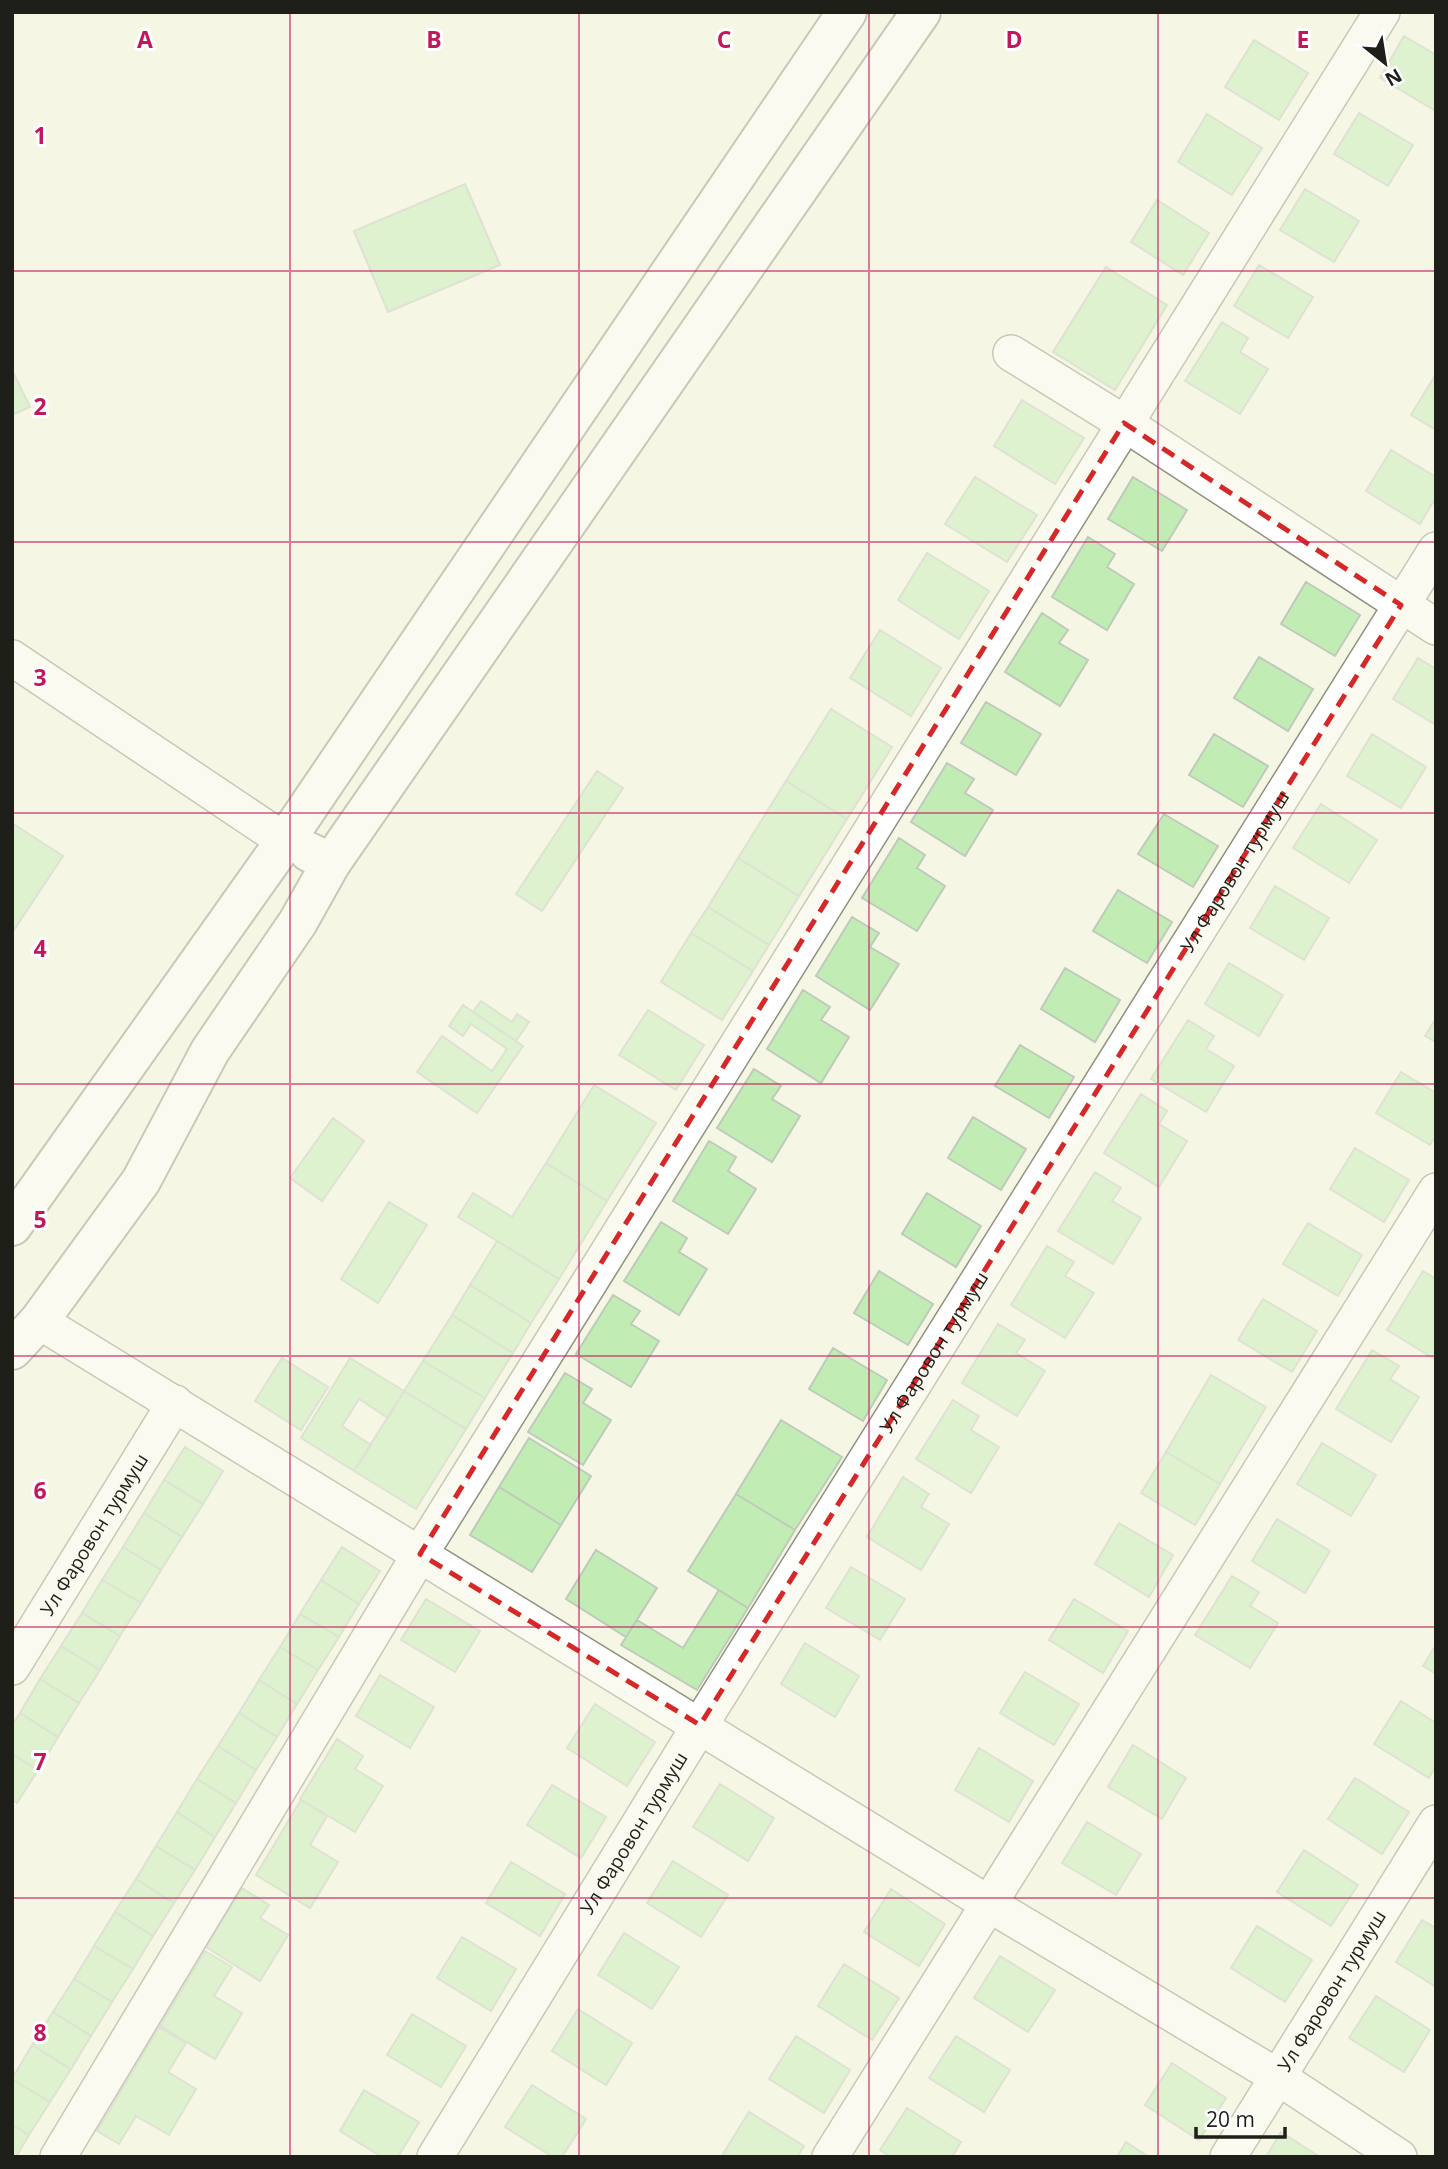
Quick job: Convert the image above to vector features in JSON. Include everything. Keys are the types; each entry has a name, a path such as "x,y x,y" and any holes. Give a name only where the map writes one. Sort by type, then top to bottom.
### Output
{"street":[{"path":"12,1226 285,841 847,12"},
{"path":"12,1350 39,1321 141,1181 210,1051 298,922 331,863 921,12"},
{"path":"58,2157 420,1554 1382,12"},
{"path":"1011,353 1124,423 1436,627"},
{"name":"Ул Фаровон турмуш","path":"435,2157 700,1725 1436,550"},
{"path":"12,658 285,841 331,863"},
{"path":"830,2157 1436,1191"},
{"path":"39,1321 989,1904 1278,2077 1399,2157"},
{"name":"Ул Фаровон турмуш","path":"12,1667 175,1403"},
{"name":"Ул Фаровон турмуш","path":"1228,2157 1436,1824"}],"highlighted area":[{"path":"1124,423 1401,605 700,1725 420,1554"}],"building":[{"path":"1404,36 1436,55 1434,110 1380,78"},
{"path":"1254,40 1308,73 1279,120 1225,87"},
{"path":"1359,113 1413,145 1388,186 1334,154"},
{"path":"1207,114 1262,148 1232,195 1178,162"},
{"path":"465,184 500,265 388,312 354,231"},
{"path":"1305,189 1359,221 1334,262 1280,230"},
{"path":"1157,200 1209,233 1183,275 1131,242"},
{"path":"1259,265 1313,297 1288,338 1234,306"},
{"path":"1106,267 1167,305 1115,390 1053,352"},
{"path":"1222,322 1248,338 1240,352 1268,369 1240,414 1185,381"},
{"path":"12,370 30,407 12,415"},
{"path":"1436,374 1436,430 1411,415"},
{"path":"1022,400 1084,438 1055,484 994,446"},
{"path":"1391,450 1436,477 1436,497 1420,524 1366,491"},
{"path":"975,477 1037,515 1007,562 945,524"},
{"path":"1133,477 1187,510 1162,551 1108,519"},
{"path":"1088,537 1115,554 1107,567 1134,584 1107,630 1052,597"},
{"path":"927,553 989,591 959,639 898,600"},
{"path":"1306,582 1360,615 1335,656 1281,624"},
{"path":"1042,613 1068,630 1059,643 1088,660 1060,706 1005,672"},
{"path":"880,630 941,668 911,716 850,678"},
{"path":"1259,657 1313,689 1288,731 1234,698"},
{"path":"1418,658 1436,669 1436,725 1393,699"},
{"path":"986,702 1041,734 1016,775 961,743"},
{"path":"831,709 892,747 847,819 786,781"},
{"path":"1214,734 1268,766 1243,807 1189,775"},
{"path":"1372,734 1426,767 1401,808 1347,776"},
{"path":"947,763 974,779 965,793 993,810 965,856 911,822"},
{"path":"597,771 623,788 542,911 516,894"},
{"path":"786,781 847,819 799,896 738,858"},
{"path":"1321,804 1377,840 1349,883 1293,848"},
{"path":"1164,814 1218,846 1193,887 1138,854"},
{"path":"12,823 63,856 12,933"},
{"path":"899,838 925,855 917,868 945,886 917,931 862,898"},
{"path":"738,858 799,896 769,945 708,907"},
{"path":"1275,886 1329,918 1304,960 1250,928"},
{"path":"1118,890 1172,922 1147,963 1093,931"},
{"path":"708,907 769,945 753,971 691,933"},
{"path":"852,917 879,933 870,947 899,964 870,1010 816,976"},
{"path":"691,933 753,971 722,1020 661,982"},
{"path":"1229,963 1283,995 1259,1036 1205,1004"},
{"path":"1065,968 1120,1000 1095,1042 1041,1009"},
{"path":"803,990 830,1007 821,1020 849,1037 821,1083 767,1049"},
{"path":"481,1001 512,1022 517,1014 529,1022 516,1041 473,1012"},
{"path":"463,1005 523,1046 477,1113 417,1072 442,1036 492,1071 507,1049 471,1024 463,1036 449,1026"},
{"path":"648,1010 704,1045 676,1090 619,1055"},
{"path":"1436,1018 1436,1042 1425,1036"},
{"path":"1188,1020 1214,1036 1206,1049 1234,1066 1206,1112 1151,1079"},
{"path":"1020,1045 1074,1077 1049,1118 995,1086"},
{"path":"754,1069 781,1086 772,1099 800,1116 772,1162 717,1128"},
{"path":"1401,1072 1436,1093 1436,1135 1430,1145 1376,1113"},
{"path":"594,1085 656,1123 607,1201 546,1163"},
{"path":"1141,1094 1167,1111 1159,1124 1187,1141 1159,1187 1104,1153"},
{"path":"973,1117 1026,1149 1001,1190 948,1158"},
{"path":"333,1118 364,1141 322,1201 290,1178"},
{"path":"709,1141 736,1157 728,1171 756,1189 728,1234 673,1201"},
{"path":"1355,1148 1409,1180 1384,1222 1330,1189"},
{"path":"546,1163 607,1201 559,1279 458,1217 473,1193 512,1217"},
{"path":"1095,1172 1121,1188 1112,1201 1141,1218 1113,1264 1058,1231"},
{"path":"927,1193 981,1226 956,1267 902,1234"},
{"path":"389,1202 427,1225 378,1303 341,1279"},
{"path":"661,1222 687,1238 679,1252 707,1269 679,1315 624,1281"},
{"path":"1308,1223 1362,1255 1338,1296 1283,1264"},
{"path":"497,1241 559,1279 531,1323 470,1285"},
{"path":"1047,1246 1074,1262 1065,1276 1094,1293 1065,1338 1011,1305"},
{"path":"879,1271 933,1304 908,1345 854,1313"},
{"path":"1423,1271 1436,1279 1436,1360 1387,1330"},
{"path":"470,1285 531,1323 513,1353 452,1315"},
{"path":"613,1295 640,1311 631,1324 659,1341 631,1387 576,1354"},
{"path":"1263,1299 1317,1331 1292,1372 1238,1340"},
{"path":"452,1315 513,1353 485,1398 423,1361"},
{"path":"998,1324 1025,1340 1016,1353 1045,1371 1017,1416 962,1383"},
{"path":"833,1348 887,1380 863,1421 809,1389"},
{"path":"1372,1350 1399,1366 1390,1379 1419,1397 1391,1442 1336,1409"},
{"path":"282,1358 328,1387 301,1430 255,1401"},
{"path":"350,1358 404,1391 388,1418 359,1399 342,1426 371,1445 354,1471 301,1438"},
{"path":"423,1361 485,1398 466,1429 404,1391"},
{"path":"565,1373 592,1389 583,1403 611,1420 583,1465 528,1432"},
{"path":"1211,1375 1266,1407 1220,1484 1166,1452"},
{"path":"404,1391 466,1429 416,1509 354,1471"},
{"path":"953,1400 979,1416 971,1430 999,1447 971,1493 916,1459"},
{"path":"781,1420 842,1457 795,1530 736,1494"},
{"path":"529,1438 591,1476 561,1525 499,1487"},
{"path":"1322,1443 1376,1475 1351,1516 1297,1484"},
{"path":"185,1447 223,1471 203,1504 164,1480"},
{"path":"1166,1452 1220,1484 1195,1525 1141,1493"},
{"path":"903,1477 929,1494 921,1507 949,1524 921,1570 867,1537"},
{"path":"164,1480 203,1504 182,1537 144,1513"},
{"path":"499,1487 561,1525 532,1572 470,1535"},
{"path":"736,1494 795,1530 748,1608 688,1571"},
{"path":"144,1513 182,1537 161,1570 123,1547"},
{"path":"1277,1519 1330,1551 1305,1593 1252,1561"},
{"path":"1119,1523 1173,1555 1149,1597 1095,1564"},
{"path":"123,1547 161,1570 141,1603 102,1580"},
{"path":"342,1547 380,1571 359,1604 321,1580"},
{"path":"596,1550 657,1588 626,1637 566,1599"},
{"path":"851,1567 905,1599 880,1640 826,1608"},
{"path":"1232,1576 1259,1592 1250,1606 1278,1623 1250,1668 1195,1635"},
{"path":"102,1580 141,1603 120,1636 82,1613"},
{"path":"321,1580 359,1604 339,1637 300,1614"},
{"path":"719,1590 748,1608 697,1690 621,1645 637,1620 683,1648"},
{"path":"426,1599 480,1631 455,1672 401,1640"},
{"path":"1074,1599 1128,1631 1103,1673 1049,1640"},
{"path":"82,1613 120,1636 100,1670 61,1646"},
{"path":"300,1614 339,1637 318,1670 280,1647"},
{"path":"805,1643 859,1676 835,1717 781,1684"},
{"path":"1436,1645 1436,1674 1423,1666"},
{"path":"61,1646 100,1670 79,1703 40,1679"},
{"path":"280,1647 318,1670 297,1704 259,1680"},
{"path":"1025,1672 1079,1704 1054,1745 1000,1713"},
{"path":"380,1675 434,1707 410,1748 356,1716"},
{"path":"40,1679 79,1703 58,1737 20,1713"},
{"path":"259,1680 297,1704 277,1737 239,1713"},
{"path":"1401,1701 1436,1723 1436,1766 1429,1778 1374,1744"},
{"path":"595,1704 655,1742 627,1786 567,1748"},
{"path":"20,1713 58,1737 38,1770 12,1754 12,1725"},
{"path":"239,1713 277,1737 256,1770 218,1746"},
{"path":"337,1739 363,1756 355,1769 383,1786 355,1832 300,1799"},
{"path":"1133,1745 1186,1778 1162,1819 1108,1787"},
{"path":"218,1746 256,1770 236,1803 197,1779"},
{"path":"979,1748 1033,1781 1009,1822 955,1790"},
{"path":"12,1754 38,1770 17,1803 12,1800"},
{"path":"1355,1778 1409,1812 1382,1854 1328,1819"},
{"path":"197,1779 236,1803 215,1837 177,1812"},
{"path":"720,1784 774,1818 748,1861 693,1827"},
{"path":"552,1785 606,1817 581,1858 527,1825"},
{"path":"301,1800 327,1816 310,1845 338,1862 310,1908 256,1875"},
{"path":"177,1812 215,1837 195,1870 156,1846"},
{"path":"1087,1822 1141,1854 1116,1895 1062,1863"},
{"path":"156,1846 195,1870 174,1903 136,1879"},
{"path":"1304,1850 1358,1885 1331,1926 1277,1892"},
{"path":"673,1861 728,1895 701,1937 647,1903"},
{"path":"511,1862 565,1894 540,1936 486,1903"},
{"path":"136,1879 174,1903 153,1936 115,1912"},
{"path":"242,1888 269,1905 260,1918 288,1935 260,1981 206,1947"},
{"path":"891,1889 945,1924 919,1966 864,1932"},
{"path":"115,1912 153,1936 133,1969 94,1946"},
{"path":"1422,1920 1436,1928 1436,1987 1396,1962"},
{"path":"1257,1926 1312,1960 1285,2002 1231,1968"},
{"path":"624,1933 679,1967 652,2009 598,1975"},
{"path":"462,1937 516,1969 491,2011 437,1978"},
{"path":"94,1946 133,1969 112,2002 74,1979"},
{"path":"205,1951 232,1967 214,1996 242,2013 215,2059 160,2026"},
{"path":"1000,1956 1055,1990 1028,2032 974,1998"},
{"path":"844,1964 899,1998 872,2040 818,2006"},
{"path":"74,1979 112,2002 91,2036 53,2012"},
{"path":"1376,1996 1430,2030 1404,2072 1349,2038"},
{"path":"578,2009 632,2043 606,2085 552,2051"},
{"path":"53,2012 91,2036 71,2069 32,2045"},
{"path":"412,2014 466,2046 441,2087 387,2055"},
{"path":"159,2027 186,2043 168,2072 196,2089 169,2135 136,2116 119,2144 97,2131"},
{"path":"796,2036 850,2070 824,2113 769,2079"},
{"path":"956,2036 1010,2070 984,2112 929,2078"},
{"path":"32,2045 71,2069 50,2102 12,2079"},
{"path":"1172,2063 1226,2098 1199,2140 1145,2105"},
{"path":"12,2079 50,2102 29,2135 12,2125"},
{"path":"532,2085 586,2119 562,2157 553,2157 505,2127"},
{"path":"364,2090 419,2122 398,2157 382,2157 340,2131"},
{"path":"907,2108 961,2142 952,2157 891,2157 880,2150"},
{"path":"749,2112 804,2146 797,2157 727,2157 723,2154"},
{"path":"12,2125 29,2135 16,2157 12,2157"},
{"path":"1281,2132 1320,2157 1266,2157"},
{"path":"1126,2142 1149,2157 1117,2157"}]}
